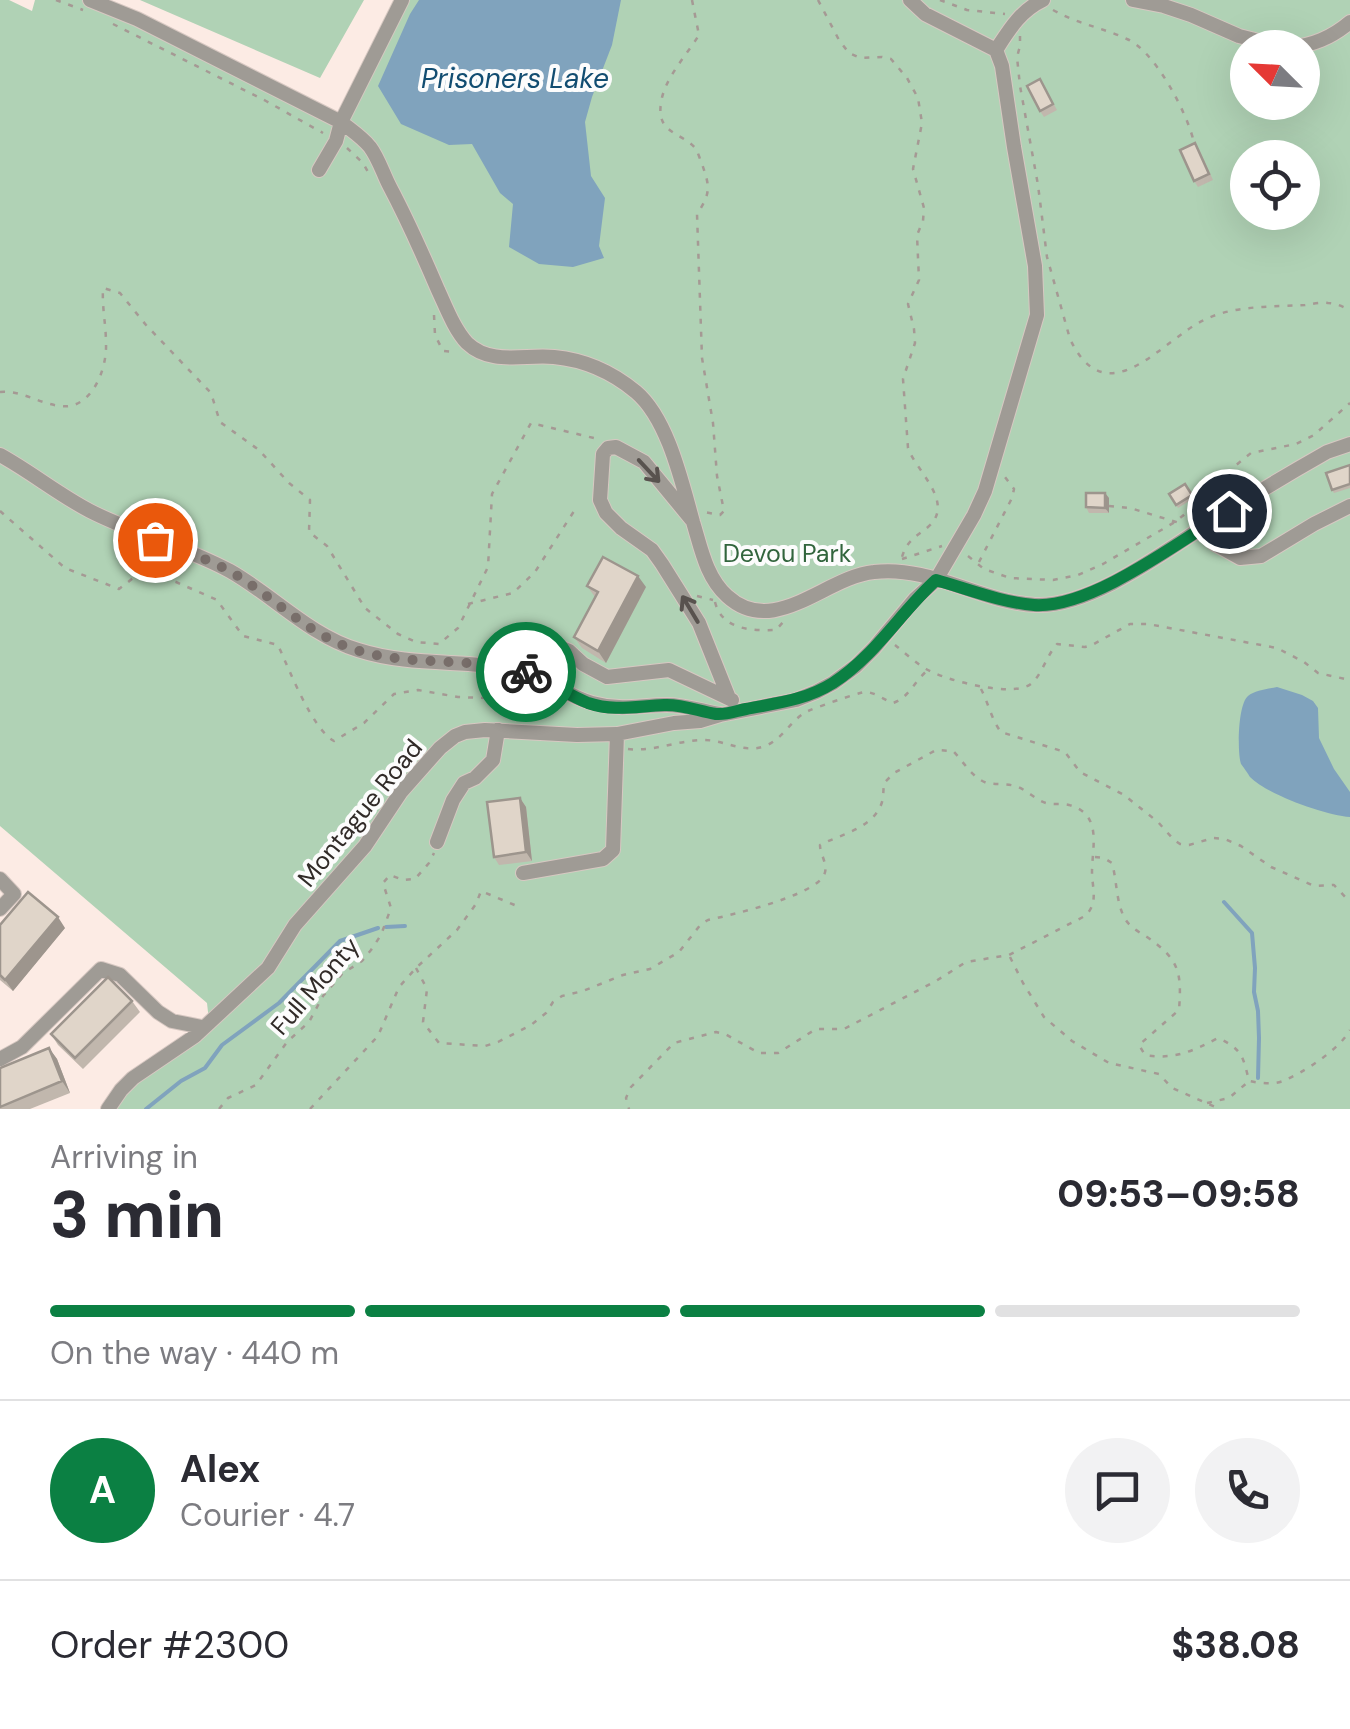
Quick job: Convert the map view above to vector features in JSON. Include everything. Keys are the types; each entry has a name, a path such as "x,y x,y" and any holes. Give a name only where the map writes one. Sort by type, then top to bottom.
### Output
{"street":[{"path":"319,170 402,0"},
{"path":"910,0 924,14 996,50 1014,22 1041,1"},
{"path":"1134,0 1191,15 1230,32"},
{"path":"88,6 137,19 341,122 360,136 377,158 466,342 491,356 577,360 624,382 656,415 681,503"},
{"path":"1320,42 1350,22"},
{"name":"Montague Road","path":"108,1109 133,1078 196,1036 268,968 295,925 350,865 401,792 455,736 498,730 617,741 674,723 796,700 833,683 856,666 936,580 985,491 1037,314 1035,266 1002,66 996,50"},
{"path":"729,698 699,624 662,564 652,550 606,513 600,500 610,450 644,462 681,503 693,522 716,584 737,604 755,612 782,609 846,578 872,572 902,572 1010,602 1054,605 1091,594 1327,452 1350,444"},
{"path":"0,455 91,512 231,572 334,642 380,656 523,671 588,702 618,709 683,705 720,715"},
{"path":"1199,530 1240,558 1261,556 1350,506"},
{"path":"486,666 496,647 552,644 607,677 669,670 751,708"},
{"path":"436,842 464,783 476,778 493,760 498,730"},
{"path":"522,873 603,859 613,850 617,741"},
{"path":"0,879 14,894 0,909"},
{"path":"0,1058 22,1048 101,968 120,975 172,1021 202,1028"}],"path":[{"path":"56,0 88,6"},
{"path":"681,503 712,514 724,511 702,345 697,214 708,198 709,184 696,150 661,121 665,88 698,35 692,0"},
{"path":"818,0 849,53 860,58 891,58 918,98 922,123 913,169 924,208 917,236 919,280 908,304 914,343 902,378 908,448 932,485 936,506 932,522 909,541 901,560 945,546"},
{"path":"940,0 967,10 1008,15"},
{"path":"1041,1 1073,21 1143,48 1168,85 1192,132 1194,145"},
{"path":"103,20 266,101 336,141 363,163 370,175"},
{"path":"1018,28 1020,86 1048,257 1070,339 1075,350 1092,366 1114,374 1124,371 1156,354 1201,321 1232,312 1330,302 1350,310"},
{"path":"0,392 18,392 66,408 86,400 100,377 107,347 103,288 120,293 211,392 220,422 260,450 289,484 310,500 308,532 327,546 365,608 398,634 416,642 439,644 458,628 488,568 492,494 532,423 593,436 610,450"},
{"path":"433,307 438,343 443,351 459,350"},
{"path":"962,552 996,575 1053,580 1078,575 1174,522 1251,453 1296,444 1314,436 1350,402"},
{"path":"1109,506 1130,508 1199,530"},
{"path":"468,604 513,593 535,572 576,508"},
{"path":"0,511 65,568 119,589 141,572 217,600 243,636 278,644 324,735 334,741 364,724 394,694 418,690 458,697 537,700 567,707"},
{"path":"713,594 722,617 744,628 776,630 790,615"},
{"path":"696,596 715,600"},
{"path":"888,633 895,645 928,670 981,688 1024,688 1033,683 1056,644 1085,647 1130,624 1277,648 1318,674 1350,680"},
{"path":"617,741 653,750 706,740 752,750 780,738 805,712 862,692 894,703 901,700 928,670"},
{"path":"981,688 1001,732 1065,752 1080,772 1124,795 1180,844 1225,839 1271,867 1314,886 1334,885 1350,902"},
{"path":"416,968 427,989 422,1022 439,1043 485,1046 498,1042 531,1025 562,996 650,970 678,952 700,924 708,920 797,895 814,886 826,868 820,845 863,825 878,812 884,783 936,750 953,751 975,778 1021,788 1047,804 1075,806 1085,814 1096,839 1092,910 1009,955 966,962 844,1029 816,1030 778,1052 759,1053 716,1032 674,1043 630,1087 626,1098 629,1109"},
{"name":"Full Monty","path":"219,1109 228,1098 251,1089 260,1080 287,1042 309,1022 323,996 342,974 372,950 390,908 384,878 390,875 415,880 429,863 436,842"},
{"path":"1094,857 1112,864 1124,918 1170,954 1176,966 1179,1010 1139,1045 1145,1055 1165,1058 1192,1052 1218,1038 1237,1047 1249,1081"},
{"path":"310,1109 378,1036 399,988 457,930 481,891 518,906"},
{"path":"1009,955 1044,1017 1072,1041 1109,1062 1159,1074 1172,1088 1220,1109"},
{"path":"1249,1081 1281,1082 1329,1054 1350,1030"},
{"path":"1206,1103 1229,1098 1249,1081"}],"green space":[{"name":"Devou Park","path":"0,0 32,11 35,0 90,0 341,122 402,0 1350,0 1350,1109 108,1109 209,1021 207,1003 0,826"},
{"path":"140,0 364,0 320,78"}],"water":[{"name":"Prisoners Lake","path":"419,0 621,0 612,45 585,122 591,176 605,198 599,246 604,258 573,267 539,264 509,247 513,204 500,193 472,144 449,145 401,124 378,86"},
{"path":"1277,687 1302,695 1318,708 1319,738 1350,792 1350,817 1283,797 1258,784 1241,764 1239,729 1245,701 1254,692"}],"building":[{"path":"1040,79 1053,104 1040,111 1027,86"},
{"path":"1195,143 1209,174 1194,181 1180,150"},
{"path":"1350,465 1350,484 1332,490 1326,473"},
{"path":"1185,484 1192,495 1176,505 1169,494"},
{"path":"1086,493 1105,493 1105,508 1086,507"},
{"path":"603,557 638,576 598,651 574,637 598,592 587,586"},
{"path":"520,798 526,852 494,857 487,802"},
{"path":"28,892 58,917 5,980 0,975 0,925"},
{"path":"108,977 132,1001 75,1058 51,1034"},
{"path":"49,1048 62,1081 0,1107 0,1068"}],"waterway":[{"path":"1224,902 1252,933 1258,1078"},
{"path":"386,927 405,926"},
{"path":"146,1109 181,1081 205,1068 222,1045 279,1003 340,941 378,928"}],"way so far":[{"path":"155,540 231,572 318,634 356,650 405,660 506,667 526,672"}],"route":[{"path":"526,672 588,702 618,709 683,705 720,715 780,704 816,692 856,666 936,580 1010,602 1054,605 1091,594 1229,511"}]}
